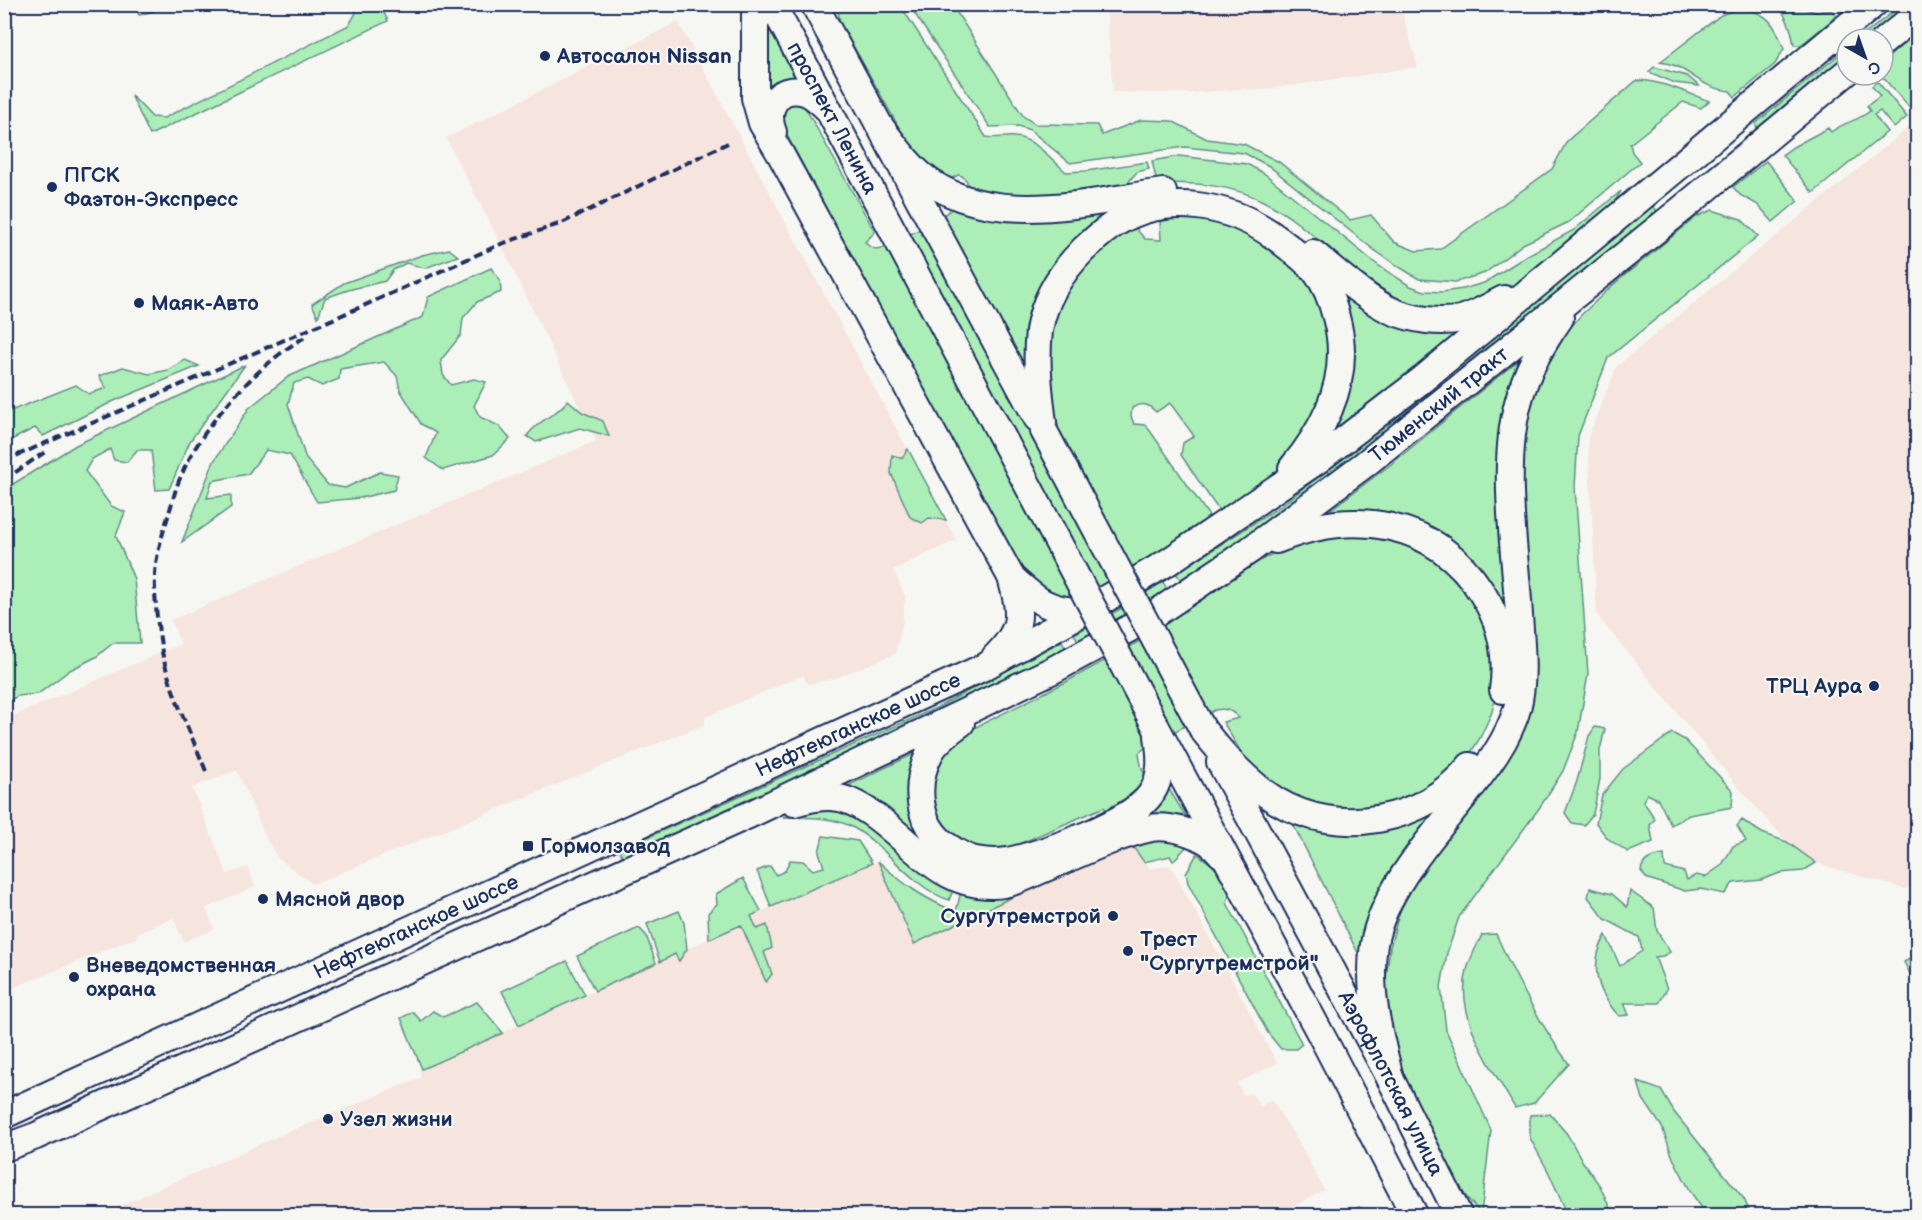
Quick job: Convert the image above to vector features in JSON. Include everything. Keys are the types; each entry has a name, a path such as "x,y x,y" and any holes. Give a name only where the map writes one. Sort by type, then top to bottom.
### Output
{"main road":[{"path":"755,4 756,98 762,123 1011,577 1018,603 1018,621 1010,642 984,667"},
{"name":"проспект Ленина","path":"772,4 1156,727"},
{"name":"проспект Ленина","path":"814,4 1203,730"},
{"name":"Тюменский тракт","path":"1085,611 1168,562 1240,514 1318,459 1423,379 1874,4"},
{"path":"1895,32 1917,13"},
{"name":"Тюменский тракт","path":"1000,696 1134,627 1250,550 1374,457 1835,82"},
{"path":"781,155 770,123 770,107 778,96 791,91 806,92 828,109"},
{"path":"879,125 903,158 922,176 946,191 976,201 1021,209 1157,200 1212,208 1236,216 1268,232 1305,261 1316,273 1330,297 1338,322 1342,350 1339,384 1327,416 1306,452 1288,474 1240,514"},
{"path":"1044,431 1037,368 1039,330 1047,303 1061,275 1082,252 1116,223 1157,200 1185,190 1211,192 1244,201 1274,221 1376,301 1391,311 1413,318 1461,319 1536,284"},
{"path":"1390,1078 1376,1025 1372,974 1375,942 1383,916 1407,872 1495,756 1516,712 1521,689 1522,658 1511,488 1510,459 1513,428 1518,401 1539,349 1564,312 1591,282"},
{"path":"1203,730 1238,770 1276,800 1315,817 1358,822 1403,813 1426,803 1445,791 1458,780 1479,755 1494,730 1498,717 1503,693 1505,664 1497,623 1488,601 1474,580 1451,556 1428,539 1385,525 1342,523 1310,528 1250,550"},
{"path":"1011,577 1029,594 1045,604 1065,611 1085,611"},
{"name":"Нефтеюганское шоссе","path":"4,1115 984,667 1085,611"},
{"path":"1000,696 955,727 932,750 921,775 920,791 926,821 942,842 959,854 973,860 994,863 1007,861 1059,845 1109,824 1134,809 1150,795 1158,782 1164,751"},
{"name":"Нефтеюганское шоссе","path":"4,1148 36,1136 352,995 753,813 1000,696"},
{"name":"Аэрофлотская улица","path":"1156,727 1164,751 1240,881 1414,1215"},
{"name":"Аэрофлотская улица","path":"1203,730 1390,1078 1459,1215"},
{"path":"753,813 812,798 839,798 863,808 927,861 948,875 971,884 987,885 1017,880 1113,841 1153,828 1184,831 1205,839 1218,850 1240,881"}],"shaded area":[{"path":"1106,5 1394,5 1403,16 1418,67 1260,90 1241,89 1189,93 1113,92"},
{"path":"678,22 956,540 893,570 905,596 902,627 895,654 833,679 808,684 803,675 705,717 705,724 313,884 278,858 267,840 237,770 192,788 227,874 248,867 255,887 206,908 214,929 184,942 173,918 136,934 137,937 13,988 14,991 5,995 4,720 181,644 171,620 596,441 501,244 446,138"},
{"name":"ТРЦ Аура","path":"1917,121 1917,886 1905,889 1816,863 1787,842 1740,789 1597,615 1588,438 1617,366"},
{"path":"1134,846 1150,869 1169,865 1173,870 1277,1063 1237,1083 1243,1095 1251,1093 1260,1107 1271,1099 1299,1143 1324,1190 1276,1216 97,1216 288,1132 421,1078 420,1070 740,925 741,920 878,861 914,943 1023,892"}],"green space":[{"path":"137,4 154,5 154,11 139,15 136,9"},
{"path":"352,5 380,5 388,21 150,135 131,95 152,117 164,118 349,25 356,13"},
{"path":"837,5 900,5 986,137 1015,137 1029,141 1066,172 1147,162 1149,169 1137,172 1129,181 1128,190 1137,230 1145,239 1161,240 1160,222 1179,217 1201,217 1249,230 1298,269 1322,307 1331,359 1328,386 1288,464 1270,481 1223,512 1217,508 1181,455 1183,443 1194,436 1170,403 1156,412 1145,405 1136,406 1132,408 1131,416 1134,424 1146,425 1209,516 1205,524 1114,582 1075,601 1059,600 1023,573 777,117 786,101 802,102 875,232 865,242 872,248 886,247 931,223 954,207 967,190 967,181 962,176 958,175 946,182 917,155 906,140 840,22"},
{"path":"909,5 952,5 1023,116 1035,124 1097,125 1102,135 1141,120 1172,121 1207,139 1244,144 1279,162 1350,220 1371,215 1394,242 1416,251 1440,249 1552,169 1567,141 1636,81 1662,84 1709,101 1701,108 1683,102 1630,144 1632,152 1640,162 1569,222 1523,244 1485,273 1456,282 1419,279 1374,250 1269,166 1244,153 1185,147 1070,163 1030,130 1018,126 990,127"},
{"path":"1777,5 1793,5 1816,12 1831,10 1836,15 1801,45 1794,45 1788,23"},
{"path":"1901,5 1911,5 1884,27 1874,27"},
{"path":"1740,8 1764,16 1774,26 1784,49 1775,64 1735,97 1730,91 1708,85 1676,66 1660,62 1721,15"},
{"path":"761,12 800,83 768,98"},
{"path":"1917,33 1917,108 1913,112 1891,87 1895,87 1895,51"},
{"path":"1835,58 1835,67 1759,130 1755,124"},
{"path":"1654,67 1687,76 1699,86 1675,83 1649,72"},
{"path":"1873,87 1882,87 1907,117 1894,128 1880,111 1874,115 1887,132 1813,193 1782,155 1828,128 1831,132 1861,117 1870,111 1867,106 1880,96"},
{"path":"1179,156 1247,164 1265,174 1379,266 1410,286 1425,291 1442,292 1484,283 1574,230 1621,191 1614,203 1513,289 1488,299 1454,308 1424,308 1377,286 1288,216 1267,203 1227,188 1186,183 1157,183 1152,161"},
{"path":"1766,161 1798,201 1773,222 1758,205 1740,195 1733,187"},
{"path":"1653,206 1657,211 1359,455 1286,511 1182,582 1176,573 1279,507 1353,451"},
{"path":"1712,210 1741,219 1758,236 1608,358 1578,436 1575,487 1588,674 1578,732 1563,771 1540,807 1459,917 1447,953 1441,987 1446,1030 1491,1130 1481,1214 1457,1186 1404,1080 1390,1037 1384,996 1390,947 1400,910 1420,873 1492,781 1515,745 1532,669 1521,464 1523,426 1535,385 1553,348 1581,315 1614,284 1696,217"},
{"path":"449,249 458,256 425,268 406,263 393,270 385,281 325,298 318,317 312,304 344,283 422,255"},
{"path":"491,268 500,280 501,292 477,302 463,318 461,335 441,360 443,375 451,385 474,379 486,382 474,406 480,417 499,426 510,439 493,455 443,470 426,458 436,433 421,424 400,390 397,376 384,362 340,369 339,379 322,386 308,379 294,383 288,404 306,459 328,485 345,488 380,472 398,475 394,490 360,498 317,502 290,455 266,450 248,474 212,481 207,498 231,495 231,507 182,542 214,461 249,408 288,377 423,317 428,297"},
{"path":"1334,275 1363,297 1471,322 1360,413 1323,439"},
{"path":"1532,349 1516,389 1515,669 1457,553 1318,519 1390,465"},
{"path":"185,360 199,366 114,401 43,436 35,428 5,443 5,413 76,385 89,394 106,388 99,376 123,367 149,374 168,370"},
{"path":"245,365 190,441 169,489 156,490 151,450 137,450 127,462 114,460 110,449 92,459 85,471 111,506 125,512 116,536 134,579 140,643 113,643 96,657 70,670 38,694 17,696 5,704 4,511 7,510 5,489 76,445"},
{"path":"568,400 582,412 603,421 609,436 580,428 536,442 527,436 537,425 559,410"},
{"path":"908,449 946,520 929,518 922,523 910,517 891,473 892,455 902,458"},
{"path":"1341,532 1402,539 1446,563 1485,609 1497,689 1492,712 1468,757 1421,796 1364,812 1313,806 1266,780 1244,757 1223,722 1239,718 1228,710 1219,709 1147,746 1139,753 1141,765 1150,783 1159,791 1169,789 1188,820 1190,843 1173,861 1170,856 1144,862 1104,807 1003,851 971,849 945,832 930,802 932,770 941,753 970,730 1066,682 1136,643 1256,563 1283,548"},
{"path":"1163,582 1168,591 1080,644 1074,634"},
{"path":"1062,641 1067,650 817,770 623,857 619,850 938,707"},
{"path":"1595,727 1605,729 1600,750 1600,779 1593,814 1584,825 1572,823 1565,813 1577,781 1589,736"},
{"path":"1672,733 1685,740 1733,791 1732,807 1689,815 1671,825 1658,799 1647,794 1643,801 1655,819 1650,825 1653,842 1628,852 1607,838 1596,823 1602,795 1623,769"},
{"path":"920,751 912,788 981,877 837,791"},
{"path":"1464,784 1364,965 1288,814 1310,824"},
{"path":"843,807 954,888 949,900 923,886 865,835 844,823 827,819 783,817 807,808"},
{"path":"1742,820 1762,833 1787,842 1816,863 1803,871 1780,873 1761,880 1733,883 1725,894 1700,889 1685,891 1646,878 1641,871 1646,861 1664,855 1665,867 1684,872 1687,880 1696,875 1705,877 1722,865 1733,846 1746,841 1737,826"},
{"path":"823,836 858,841 872,863 771,907 757,871 770,866 776,875 785,871 790,860 803,861 813,870 824,867 819,852"},
{"path":"1197,854 1217,870 1227,886 1230,893 1227,903 1302,1044 1296,1049 1281,1049 1268,1033 1188,883 1186,873"},
{"path":"878,861 914,890 956,912 961,891 1014,888 1023,892 914,944"},
{"path":"743,878 761,911 751,916 757,929 767,925 772,948 764,952 772,974 766,982 741,925 709,939 708,913 717,904 716,894"},
{"path":"1590,888 1612,894 1627,907 1630,891 1654,908 1657,931 1670,952 1655,957 1667,989 1659,1003 1624,1003 1629,1015 1619,1016 1605,997 1600,988 1596,967 1600,946 1606,935 1620,966 1642,951 1639,937 1605,919 1588,897"},
{"path":"679,911 684,923 687,949 679,961 675,954 660,962 647,924"},
{"path":"639,928 646,935 656,963 595,991 577,956"},
{"path":"1496,934 1529,1001 1569,1064 1534,1103 1515,1108 1478,1042 1466,1007 1464,988 1471,957 1482,935"},
{"path":"1917,955 1917,987 1904,962"},
{"path":"567,961 585,995 519,1025 502,991"},
{"path":"477,1002 503,1033 422,1069 401,1018 413,1012 421,1021 433,1011 443,1017"},
{"path":"1638,1082 1661,1090 1674,1112 1744,1199 1751,1215 1707,1215 1692,1194 1673,1158 1662,1127 1643,1099"},
{"path":"1550,1114 1567,1134 1600,1186 1613,1215 1568,1215 1530,1138 1530,1115"},
{"path":"1359,1207 1369,1212 1377,1210 1379,1215 1342,1215"}],"railway":[{"path":"4,461 501,244 562,223 728,143"},
{"path":"206,771 176,697 162,652 155,594 158,551 178,483 203,435 233,397 251,379 268,363 305,337"},
{"path":"4,480 48,450"}],"place":[{"name":"Автосалон Nissan","path":"545,56"},
{"name":"ПГСК Фаэтон-Экспресс","path":"52,187"},
{"name":"Маяк-Авто","path":"139,303"},
{"name":"ТРЦ Аура","path":"1874,686"},
{"name":"Гормолзавод","path":"528,846"},
{"name":"Мясной двор","path":"263,899"},
{"name":"Сургутремстрой","path":"1113,916"},
{"name":"Трест \"Сургутремстрой\"","path":"1128,951"},
{"name":"Вневедомственная охрана","path":"74,977"},
{"name":"Узел жизни","path":"328,1119"}]}
